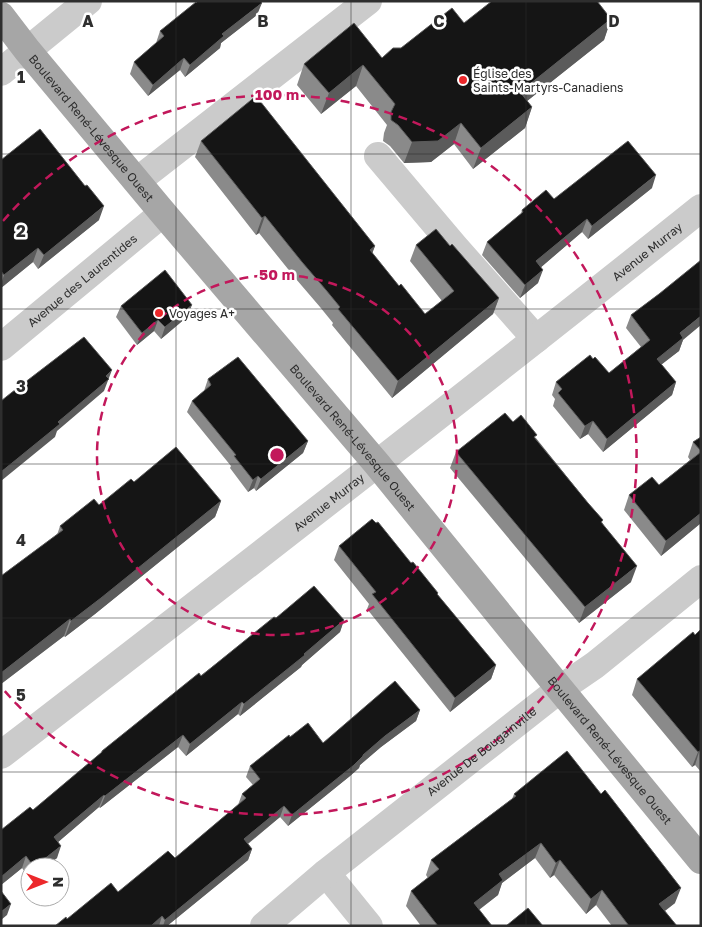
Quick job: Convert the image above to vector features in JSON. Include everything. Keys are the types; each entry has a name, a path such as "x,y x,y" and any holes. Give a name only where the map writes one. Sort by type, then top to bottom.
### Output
{"main road":[{"name":"Boulevard René-Lévesque Ouest","path":"1,16 27,50 163,213 377,464 701,860"}],"street":[{"path":"1,72 88,1"},
{"path":"137,182 368,1"},
{"path":"378,156 536,339"},
{"name":"Avenue Murray","path":"1,754 377,464 701,208"},
{"name":"Avenue des Laurentides","path":"1,346 163,213"},
{"name":"Avenue De Bougainville","path":"264,926 326,873 560,689 595,665 701,579"},
{"path":"326,873 369,926"}],"building":[{"path":"198,1 260,1 262,3 222,34 224,36 190,65 184,58 153,85 134,62 164,36 160,31"},
{"name":"Église des Saints-Martyrs-Canadiens","path":"492,1 597,1 611,19 520,92 532,107 481,148 461,123 438,141 412,142 398,125 391,120 391,112 395,104 363,65 329,93 304,64 354,23 382,58 393,48 401,48 452,8 464,23"},
{"path":"256,96 375,246 370,250 425,314 454,291 416,245 436,229 450,246 452,244 499,298 398,381 338,309 340,307 265,216 262,218 201,141"},
{"path":"40,129 85,186 87,185 104,206 44,255 38,248 4,275 1,271 1,160"},
{"path":"628,141 656,175 592,226 587,219 536,261 543,270 525,285 487,242 546,190 554,199"},
{"path":"701,260 701,316 680,333 683,338 657,359 676,382 607,439 593,421 585,426 558,393 562,389 556,382 590,355 593,359 595,357 609,373 650,340 631,315"},
{"path":"165,270 192,305 165,327 158,320 142,333 121,306"},
{"path":"84,337 112,370 106,376 109,379 58,422 60,424 1,472 1,401"},
{"path":"238,357 308,441 261,479 258,476 253,480 234,456 236,455 192,401 211,385 208,379"},
{"path":"505,413 513,422 521,415 537,435 534,437 603,520 601,522 637,566 585,607 456,452"},
{"path":"701,437 701,451 693,442"},
{"path":"176,447 221,501 101,598 71,621 70,619 1,673 1,576 63,530 60,526 94,499 99,505 131,479 134,482"},
{"path":"701,452 701,513 666,541 629,495 652,477 659,485"},
{"path":"372,519 376,523 378,522 411,563 413,562 496,665 455,698 372,594 376,592 339,546"},
{"path":"314,586 344,620 305,655 190,744 183,735 104,795 54,837 61,846 47,857 20,857 20,861 1,877 1,830 30,807 33,810 102,751 199,673 201,676 274,617 276,618"},
{"path":"701,629 701,750 698,752 637,679 693,632 695,635"},
{"path":"395,681 420,710 385,736 354,765 292,815 284,806 244,839 252,849 165,920 162,916 151,926 55,926 66,917 67,919 111,883 118,892 168,851 175,858 246,798 242,794 260,779 250,766 289,735 290,737 308,723 323,743"},
{"path":"567,751 601,794 605,790 681,888 659,904 677,926 629,926 602,890 591,899 560,860 556,863 541,843 499,874 503,880 474,903 492,926 438,926 411,891 439,869 431,860 516,796 514,794"},
{"path":"1,891 11,904 1,912"},
{"path":"528,908 543,926 506,926"}],"place":[{"name":"Église des Saints-Martyrs-Canadiens","path":"463,80"},
{"name":"Voyages A+","path":"159,313"}]}
